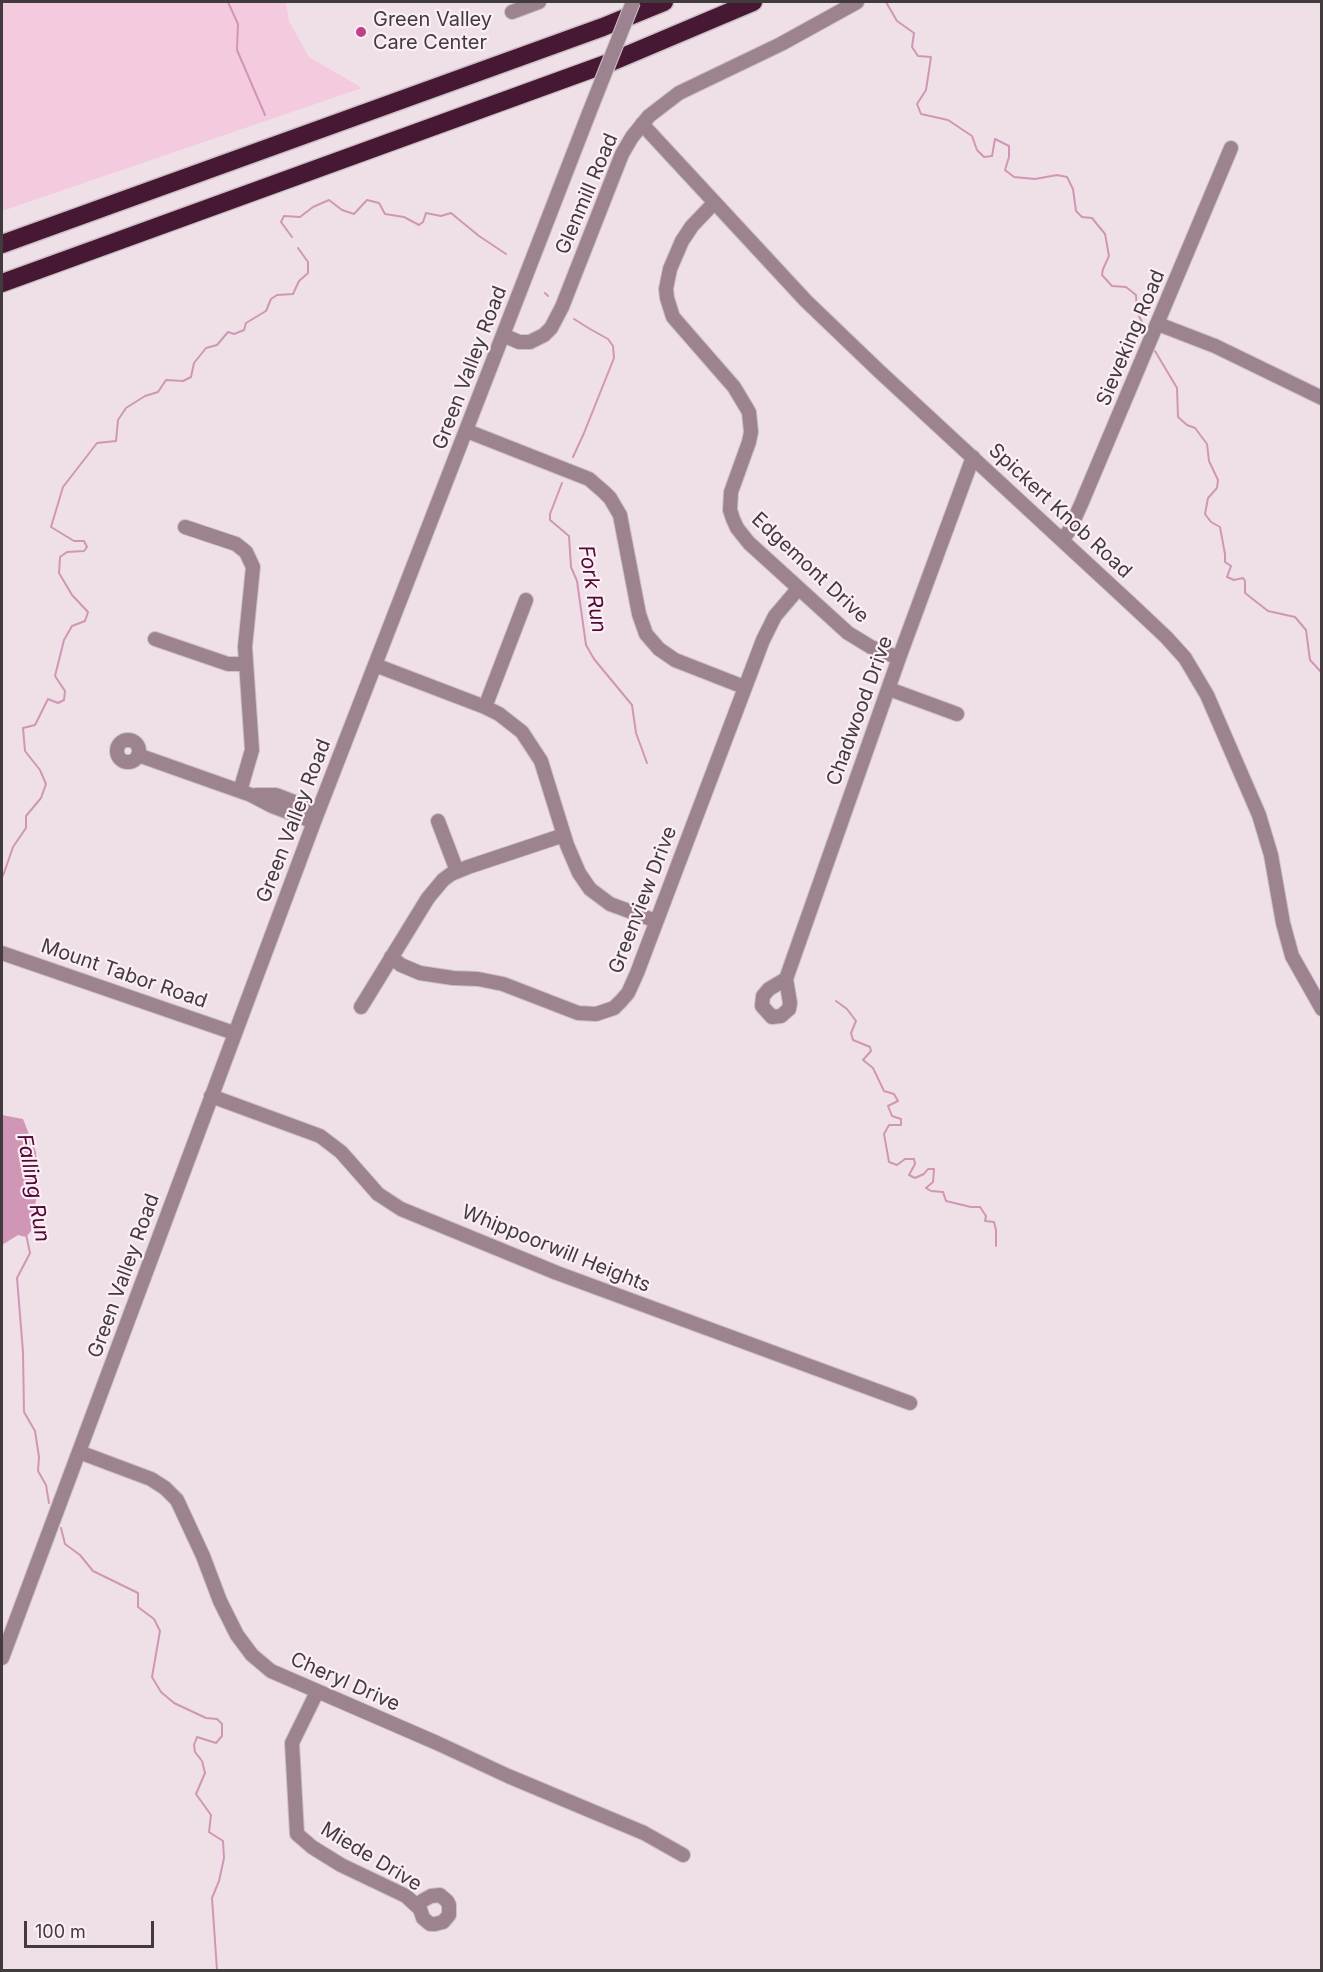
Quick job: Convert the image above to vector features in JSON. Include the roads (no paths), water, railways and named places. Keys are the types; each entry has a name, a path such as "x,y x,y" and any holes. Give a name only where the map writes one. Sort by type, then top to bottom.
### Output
{"highway":[{"path":"2,244 603,27 664,2"},
{"path":"2,283 611,62 753,2"}],"street":[{"path":"512,12 539,2"},
{"name":"Green Valley Road","path":"2,1658 316,816 633,2"},
{"name":"Glenmill Road","path":"503,335 519,342 530,342 537,340 551,328 622,154 642,124 658,108 679,93 781,44 857,2"},
{"name":"Spickert Knob Road","path":"642,124 814,309 1166,637 1185,658 1207,695 1259,815 1271,855 1283,923 1292,956 1322,1009"},
{"name":"Sieveking Road","path":"1062,540 1069,531 1082,502 1232,148"},
{"name":"Edgemont Drive","path":"714,203 692,226 677,250 667,279 667,298 673,317 679,326 734,387 749,412 751,432 749,442 731,492 730,510 733,519 749,543 856,639 899,658"},
{"path":"1158,324 1215,346 1322,398"},
{"path":"467,431 589,479 604,492 620,515 639,614 646,634 659,649 675,660 744,687"},
{"name":"Chadwood Drive","path":"786,979 899,658 973,457"},
{"path":"185,527 236,544 251,559 253,575 245,631 245,664 253,741 246,793"},
{"name":"Greenview Drive","path":"391,957 400,965 420,973 491,981 539,996 578,1013 596,1014 614,1008 628,993 744,687 771,622 798,589"},
{"path":"485,707 526,600"},
{"path":"155,639 228,664 245,664"},
{"path":"375,665 485,707 511,722 522,732 535,750 546,773 574,864 590,889 610,904 656,921"},
{"path":"889,688 957,714"},
{"path":"138,755 246,793 272,806 316,816"},
{"path":"438,821 457,871"},
{"path":"361,1007 428,897 443,880 457,871 564,835"},
{"name":"Mount Tabor Road","path":"2,953 234,1033"},
{"name":"Whippoorwill Heights","path":"211,1096 321,1136 341,1152 378,1194 401,1209 557,1273 910,1403"},
{"name":"Cheryl Drive","path":"80,1452 151,1479 177,1500 237,1635 252,1655 271,1671 508,1776 644,1833 683,1855"},
{"name":"Miede Drive","path":"317,1692 292,1743 297,1834 312,1847 341,1865 406,1896 420,1909 423,1918 430,1924 443,1922 449,1915 447,1901 440,1896 431,1896 422,1901"}],"water":[{"path":"2,1115 23,1119 36,1152 38,1188 31,1231 26,1237 18,1235 2,1245"}],"waterway":[{"name":"Falling Run","path":"228,2 238,24 237,50 265,115"},
{"path":"886,2 897,21 914,33 912,47 918,56 931,57 926,90 917,104 921,114 948,120 972,136 977,150 984,157 992,156 995,139 1009,146 1009,157 1005,170 1014,177 1035,179 1057,175 1067,177 1073,189 1076,211 1082,217 1092,218 1105,234 1109,256 1102,275 1112,286 1126,287 1136,295 1137,312 1147,332"},
{"name":"Fork Run","path":"292,237 281,222 284,216 300,217 313,207 329,200 342,210 354,214 367,200 379,203 385,214 404,217 419,225 423,222 426,213 441,216 451,213 506,254"},
{"name":"Falling Run","path":"2,877 13,847 26,828 26,816 41,798 46,784 40,770 25,751 23,728 35,725 48,699 58,703 64,700 65,691 55,676 64,640 72,626 85,621 88,612 72,595 59,573 60,557 67,552 84,551 87,547 84,541 74,541 51,527 63,487 97,443 116,441 118,420 126,408 145,396 158,392 166,380 183,381 191,377 194,363 206,348 217,345 228,332 234,334 244,330 246,323 266,311 271,299 277,295 293,294 299,281 308,273 308,262 298,248"},
{"name":"Fork Run","path":"545,293 548,296"},
{"name":"Fork Run","path":"573,457 614,358 613,346 608,339 574,319"},
{"path":"1155,351 1177,388 1178,417 1187,425 1195,428 1207,444 1209,461 1218,480 1217,488 1208,498 1205,514 1211,522 1220,527 1225,562 1231,566 1227,577 1234,580 1243,578 1245,593 1268,611 1295,617 1306,630 1310,660 1322,673"},
{"name":"Fork Run","path":"562,483 550,514 550,520 569,536 571,567 577,581 586,645 594,659 632,705 636,733 647,763"},
{"name":"Fork Run","path":"836,1001 847,1009 856,1021 851,1033 853,1040 870,1047 871,1051 863,1060 873,1068 884,1091 894,1094 898,1101 888,1106 892,1116 901,1119 901,1125 889,1125 884,1134 889,1162 897,1165 905,1159 914,1159 915,1164 909,1175 915,1178 924,1174 928,1169 934,1169 933,1182 926,1188 943,1192 946,1201 980,1207 986,1216 985,1221 994,1222 996,1246"},
{"name":"Falling Run","path":"26,1234 30,1253 17,1278 23,1352 24,1412 35,1431 39,1457 38,1471 46,1485 49,1503"},
{"name":"Falling Run","path":"61,1528 65,1544 80,1555 93,1571 138,1593 138,1607 154,1619 160,1631 152,1677 161,1692 174,1703 206,1718 217,1719 222,1724 222,1736 216,1743 197,1737 194,1745 205,1773 196,1794 211,1815 209,1832 223,1841 224,1858 219,1881 212,1898 217,1970"}],"place":[{"name":"Green Valley Care Center","path":"361,32"}]}
